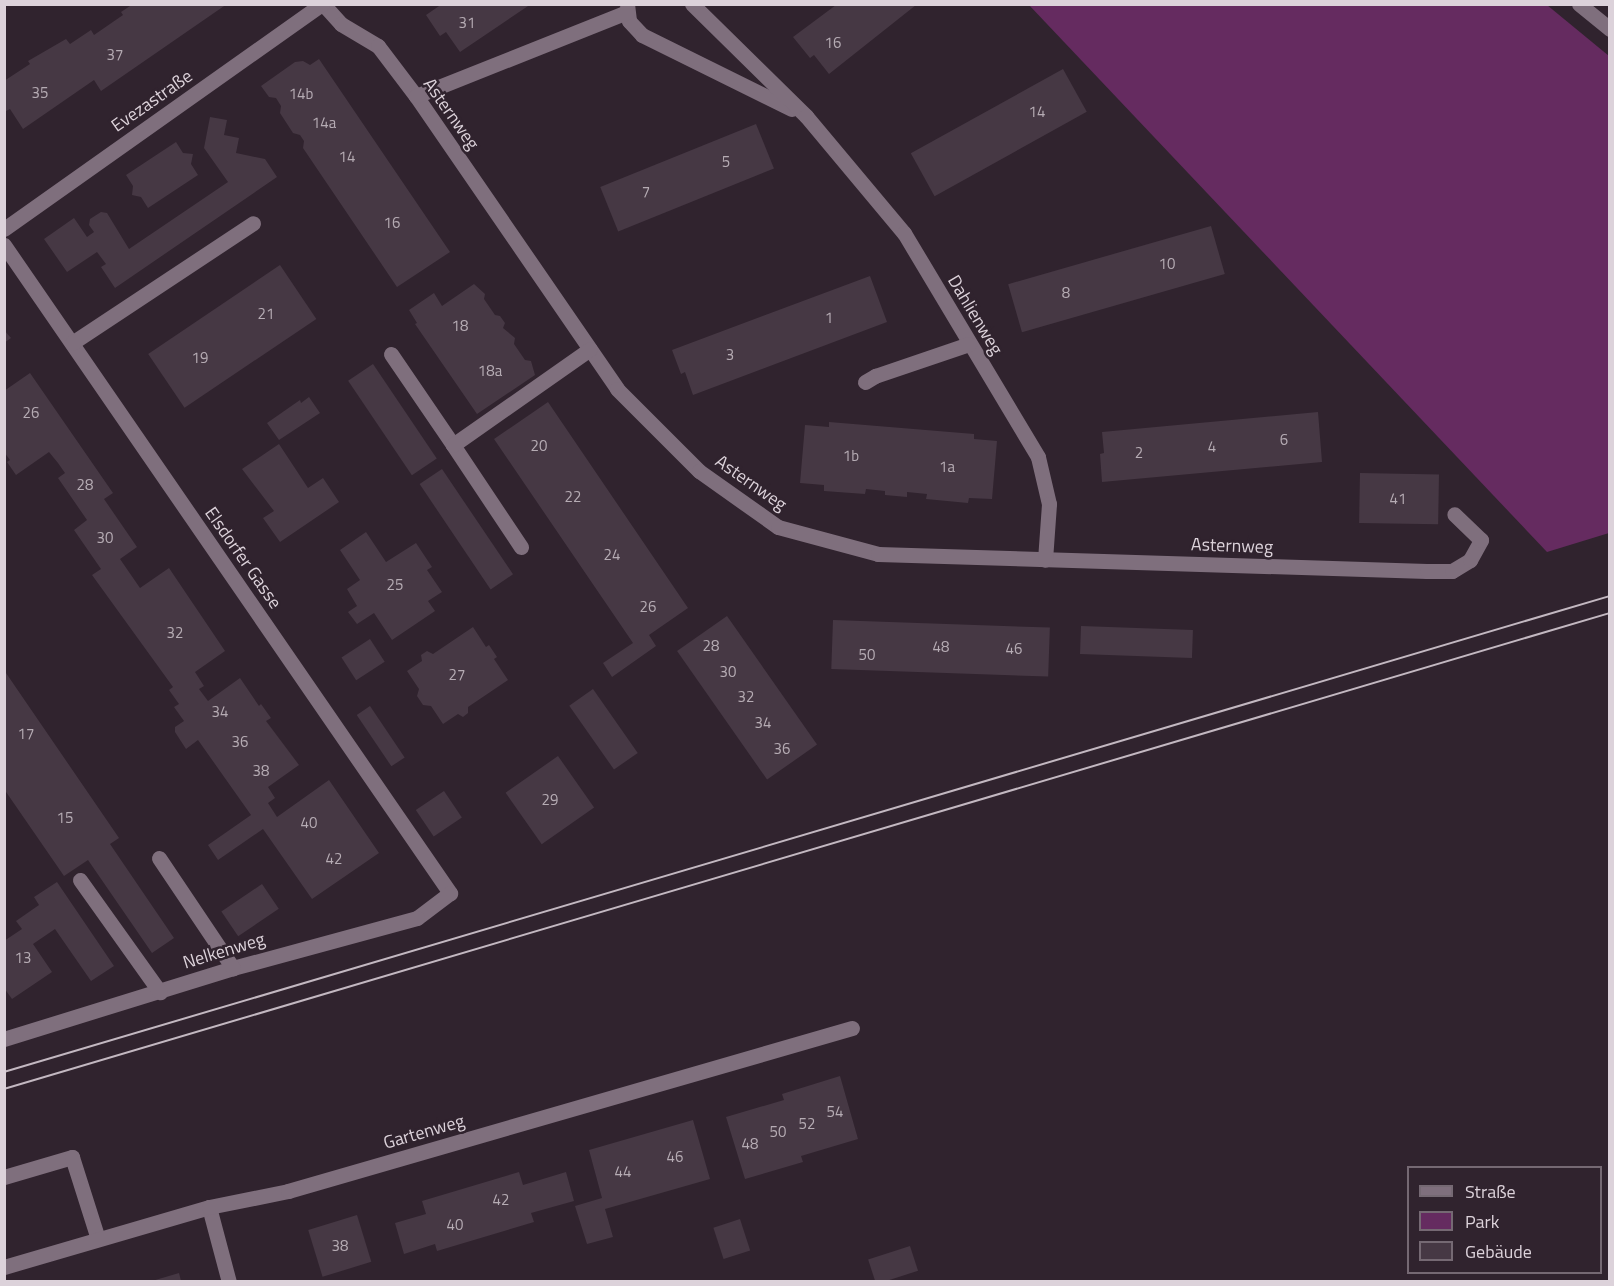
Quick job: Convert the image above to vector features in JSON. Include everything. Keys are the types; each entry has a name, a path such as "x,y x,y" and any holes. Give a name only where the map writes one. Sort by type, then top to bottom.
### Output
{"street":[{"name":"Asternweg","path":"323,4 341,24 378,46 416,96 617,389 699,471 778,527 878,554 1452,571 1470,560 1481,540 1454,514"},
{"name":"Evezastraße","path":"4,229 323,4"},
{"name":"Dahlienweg","path":"692,4 806,116 904,233 1038,457 1048,504 1045,560"},
{"path":"1579,4 1610,29"},
{"path":"416,96 627,8"},
{"name":"Dahlienweg","path":"627,8 629,21 642,35 806,116"},
{"path":"72,343 253,223"},
{"name":"Elsdorfer Gasse","path":"4,245 450,893"},
{"path":"865,382 875,376 969,344"},
{"path":"453,445 590,349"},
{"path":"391,354 521,547"},
{"path":"159,858 233,968"},
{"path":"80,880 160,992"},
{"name":"Nelkenweg","path":"4,1039 233,968 417,918 450,893"},
{"name":"Gartenweg","path":"4,1267 209,1207 288,1191 852,1028"},
{"path":"4,1177 72,1157 98,1239"},
{"path":"209,1207 230,1281"}],"green space":[{"path":"1029,5 1547,5 1609,56 1609,533 1547,552"}],"building":[{"path":"133,4 227,4 101,91 94,80 23,129 10,109 4,112 4,81 30,64 28,61 66,39 70,44 91,30 94,35 123,15 121,12"},
{"path":"442,4 531,4 460,52 446,32 440,36 426,15"},
{"path":"836,5 916,5 829,74 814,55 810,58 793,37"},
{"path":"319,59 450,252 397,287 303,148 304,141 300,135 293,133 280,113 281,106 276,98 269,97 261,86 295,62 303,61 310,65"},
{"path":"1063,69 1087,112 935,196 911,153"},
{"path":"210,117 227,120 224,135 239,138 236,153 265,159 277,177 115,288 101,267 106,264 97,252 67,272 44,239 74,218 87,237 94,232 89,225 90,219 101,212 107,213 129,249 228,182 204,148"},
{"path":"756,124 774,169 618,231 600,187"},
{"path":"176,142 183,153 193,154 191,164 198,175 148,208 141,197 132,195 133,186 126,175"},
{"path":"1211,226 1225,274 1022,332 1008,284"},
{"path":"280,265 316,319 185,408 148,354"},
{"path":"870,276 887,322 693,395 685,372 681,374 672,350"},
{"path":"474,284 485,294 484,299 495,315 500,316 505,323 503,328 515,338 514,344 525,360 531,361 535,375 477,414 415,324 417,323 409,310 434,293 442,306"},
{"path":"4,330 11,338 4,343"},
{"path":"373,364 437,459 412,475 348,381"},
{"path":"30,373 113,493 104,499 137,547 120,559 140,588 169,568 225,651 195,672 204,686 199,689 208,701 240,678 259,706 261,704 271,718 266,721 299,765 268,787 275,798 268,803 277,817 329,780 379,853 312,899 263,829 218,860 208,845 251,815 198,740 186,749 175,732 175,727 184,721 174,707 179,704 169,690 173,687 92,575 101,569 74,530 87,520 58,478 65,473 49,452 16,475 7,462 10,460 4,452 4,391"},
{"path":"309,397 320,413 279,440 267,423 300,400 301,403"},
{"path":"548,402 688,608 649,635 656,646 612,677 603,663 633,643 494,439"},
{"path":"1318,412 1322,462 1102,482 1100,454 1104,453 1102,432"},
{"path":"829,422 974,434 974,439 997,441 992,499 969,498 968,503 926,499 927,494 907,492 907,497 885,495 885,491 866,489 865,494 824,491 824,485 800,483 805,425 829,427"},
{"path":"279,444 308,488 323,478 339,502 280,542 263,518 274,511 242,469"},
{"path":"442,469 513,574 491,589 420,484"},
{"path":"1360,473 1439,474 1438,524 1359,523"},
{"path":"366,532 386,562 416,543 432,567 427,570 442,592 428,601 435,611 392,640 374,613 357,624 348,612 357,606 347,589 360,580 340,550"},
{"path":"727,616 817,745 767,780 677,651"},
{"path":"833,620 1050,628 1048,677 831,669"},
{"path":"1081,626 1193,630 1192,658 1080,654"},
{"path":"473,627 486,647 489,645 497,657 494,659 508,680 468,707 468,713 463,717 458,714 443,724 431,706 423,705 417,696 419,689 407,671 422,661 421,655 427,651 433,654"},
{"path":"370,639 385,662 356,680 341,658"},
{"path":"6,673 119,838 110,844 174,938 152,953 88,860 64,876 4,789"},
{"path":"593,689 638,753 614,770 569,706"},
{"path":"370,706 405,757 391,766 357,715"},
{"path":"558,756 594,808 542,844 506,793"},
{"path":"444,791 462,818 434,837 416,810"},
{"path":"57,882 114,966 91,981 55,929 33,944 52,972 12,999 4,988 4,941 22,929 16,921 39,905 34,897"},
{"path":"262,884 279,909 238,936 221,911"},
{"path":"840,1076 858,1139 801,1156 803,1162 745,1179 726,1117 784,1100 782,1094"},
{"path":"693,1120 710,1179 605,1209 613,1237 587,1244 575,1206 602,1198 589,1150"},
{"path":"519,1172 523,1185 566,1172 574,1201 531,1213 534,1222 437,1251 435,1244 404,1254 395,1223 426,1214 422,1201"},
{"path":"357,1215 371,1262 323,1277 308,1230"},
{"path":"740,1219 750,1250 724,1259 713,1228"},
{"path":"910,1246 918,1271 883,1282 875,1282 868,1260"},
{"path":"179,1273 181,1281 152,1281"}],"tram line":[{"path":"4,1072 1610,596"},
{"path":"4,1089 1610,613"}]}
